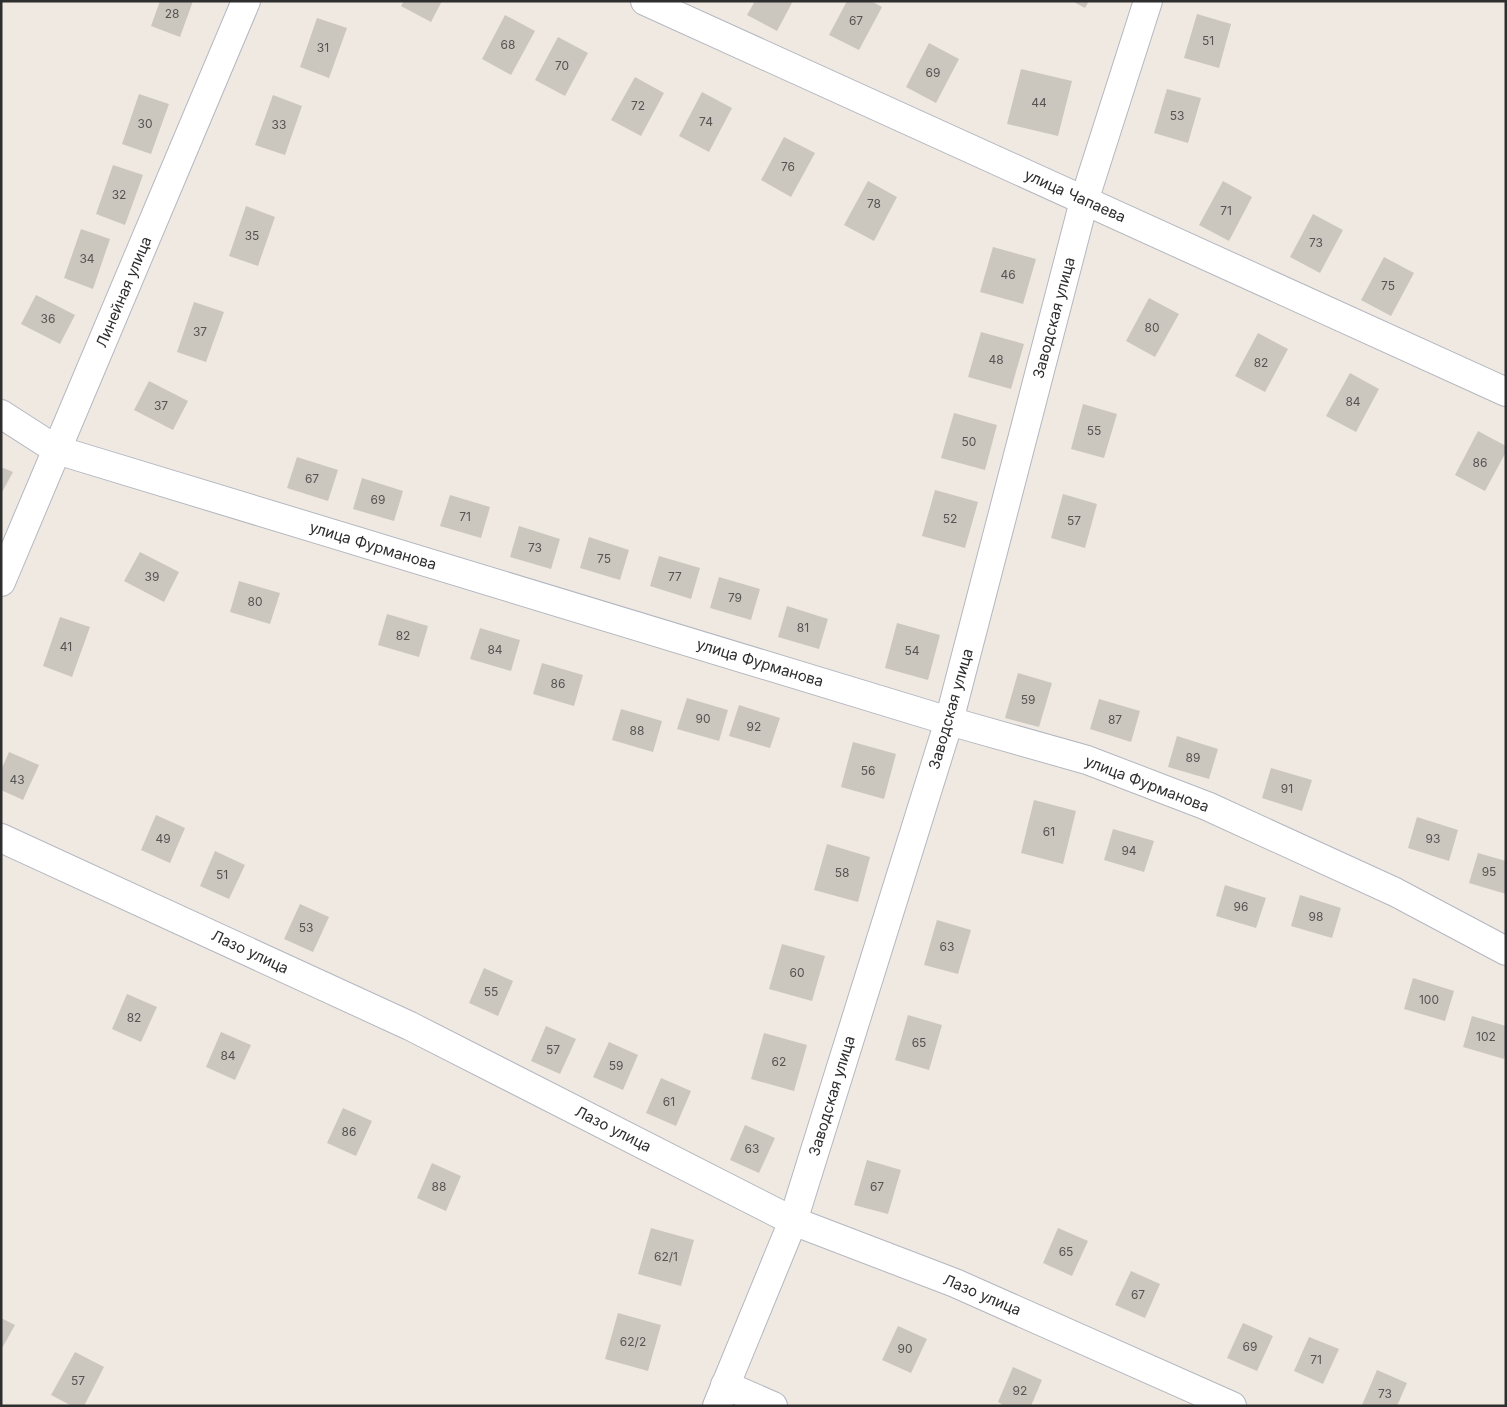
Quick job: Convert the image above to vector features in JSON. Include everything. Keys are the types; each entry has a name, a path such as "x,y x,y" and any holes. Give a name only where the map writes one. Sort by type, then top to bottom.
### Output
{"street":[{"name":"Линейная улица","path":"1,582 246,1"},
{"name":"улица Чапаева","path":"645,1 1506,392"},
{"name":"Заводская улица","path":"721,1396 793,1221 949,721 1084,200 1148,1"},
{"name":"улица Фурманова","path":"1,414 57,450 949,721 1087,760 1207,806 1395,892 1506,951"},
{"name":"Лазо улица","path":"1,838 410,1026 793,1221 955,1283 1232,1406"},
{"path":"721,1396 773,1406"}],"building":[{"path":"160,1 193,1 180,37 151,26"},
{"path":"404,1 442,1 431,22 401,6"},
{"path":"755,1 793,1 777,31 747,15"},
{"path":"847,1 871,1 882,7 859,50 829,35"},
{"path":"1072,1 1089,1 1085,8"},
{"path":"1197,14 1231,24 1219,68 1184,58"},
{"path":"505,15 535,31 511,75 482,59"},
{"path":"317,18 347,28 329,78 300,67"},
{"path":"558,37 588,53 565,96 535,80"},
{"path":"929,43 959,59 936,103 906,87"},
{"path":"1021,69 1072,81 1058,136 1007,124"},
{"path":"635,77 664,93 641,136 611,120"},
{"path":"1167,89 1201,98 1188,143 1154,133"},
{"path":"702,92 732,108 709,152 679,136"},
{"path":"139,94 169,104 151,154 122,144"},
{"path":"273,95 302,106 285,155 255,145"},
{"path":"784,137 815,153 791,197 761,180"},
{"path":"113,165 143,175 125,225 96,214"},
{"path":"868,181 897,197 874,241 844,225"},
{"path":"1223,181 1252,197 1229,241 1199,225"},
{"path":"246,206 275,217 258,266 229,256"},
{"path":"1313,214 1343,230 1320,273 1290,257"},
{"path":"81,229 110,239 93,289 64,278"},
{"path":"993,247 1036,259 1023,304 980,292"},
{"path":"1384,257 1414,273 1391,316 1361,300"},
{"path":"36,295 75,315 60,344 21,324"},
{"path":"1149,298 1179,314 1155,357 1126,341"},
{"path":"194,302 224,312 206,362 177,352"},
{"path":"981,332 1024,344 1011,389 968,377"},
{"path":"1258,333 1288,349 1265,392 1235,376"},
{"path":"1350,373 1379,389 1356,432 1326,416"},
{"path":"149,381 188,401 173,430 134,410"},
{"path":"1083,404 1117,414 1104,458 1071,449"},
{"path":"954,413 997,425 985,470 941,458"},
{"path":"1478,431 1506,446 1506,452 1485,491 1455,475"},
{"path":"297,457 338,470 328,501 287,488"},
{"path":"1,467 13,472 1,494"},
{"path":"362,478 403,491 394,521 353,509"},
{"path":"935,490 978,502 965,548 922,536"},
{"path":"1063,494 1097,504 1085,548 1051,538"},
{"path":"450,495 490,507 481,538 440,526"},
{"path":"519,526 560,539 551,569 510,557"},
{"path":"589,537 629,550 620,580 580,568"},
{"path":"140,552 179,572 164,602 124,581"},
{"path":"659,556 700,568 691,599 650,586"},
{"path":"719,577 760,589 751,620 710,608"},
{"path":"239,581 280,593 270,624 230,612"},
{"path":"787,606 828,619 819,649 778,637"},
{"path":"387,614 428,626 419,657 378,645"},
{"path":"60,617 90,627 72,677 43,666"},
{"path":"897,623 940,635 928,680 885,668"},
{"path":"480,628 520,640 511,671 470,659"},
{"path":"542,663 583,675 574,706 533,694"},
{"path":"1018,673 1052,683 1039,727 1005,718"},
{"path":"687,698 728,710 719,741 677,729"},
{"path":"1099,699 1140,711 1131,742 1090,729"},
{"path":"739,705 780,718 770,748 729,736"},
{"path":"621,709 662,721 653,752 612,740"},
{"path":"1177,736 1218,749 1209,779 1168,767"},
{"path":"853,742 896,754 884,799 841,787"},
{"path":"9,752 39,765 23,800 1,790 1,770"},
{"path":"1271,768 1312,780 1302,811 1262,798"},
{"path":"1034,800 1076,811 1063,864 1021,853"},
{"path":"156,815 185,828 170,863 141,850"},
{"path":"1417,817 1458,830 1449,861 1408,848"},
{"path":"1113,829 1154,841 1144,872 1104,860"},
{"path":"827,844 870,857 858,902 814,890"},
{"path":"215,851 245,865 229,899 200,886"},
{"path":"1478,853 1506,861 1506,894 1469,883"},
{"path":"1225,885 1266,898 1256,928 1216,916"},
{"path":"1300,895 1341,908 1332,938 1291,926"},
{"path":"300,904 329,917 313,952 284,939"},
{"path":"937,920 971,930 958,974 924,965"},
{"path":"782,944 825,956 812,1001 769,989"},
{"path":"484,968 513,981 498,1016 469,1003"},
{"path":"1413,978 1454,991 1445,1021 1404,1009"},
{"path":"127,994 157,1007 141,1042 112,1029"},
{"path":"908,1015 942,1025 929,1070 895,1060"},
{"path":"1472,1016 1506,1026 1506,1052 1504,1059 1463,1047"},
{"path":"546,1026 576,1039 560,1074 531,1061"},
{"path":"221,1032 251,1045 235,1080 206,1067"},
{"path":"764,1033 807,1045 794,1091 751,1079"},
{"path":"609,1042 638,1055 623,1090 593,1077"},
{"path":"661,1078 691,1091 676,1126 646,1113"},
{"path":"343,1108 372,1121 356,1156 327,1143"},
{"path":"745,1125 775,1138 759,1173 730,1160"},
{"path":"867,1160 901,1170 888,1214 854,1205"},
{"path":"432,1163 461,1176 446,1211 417,1198"},
{"path":"651,1228 694,1240 681,1286 638,1274"},
{"path":"1058,1228 1088,1241 1072,1276 1043,1263"},
{"path":"1131,1271 1160,1284 1145,1318 1115,1305"},
{"path":"618,1313 661,1325 648,1371 605,1359"},
{"path":"1,1318 15,1325 1,1350"},
{"path":"1243,1323 1273,1336 1257,1371 1227,1358"},
{"path":"898,1326 927,1339 911,1373 882,1360"},
{"path":"1309,1337 1339,1349 1323,1384 1294,1371"},
{"path":"75,1352 104,1367 84,1406 72,1406 51,1395"},
{"path":"1013,1367 1042,1380 1031,1406 1005,1406 998,1402"},
{"path":"1377,1370 1407,1383 1397,1406 1362,1405"}]}
